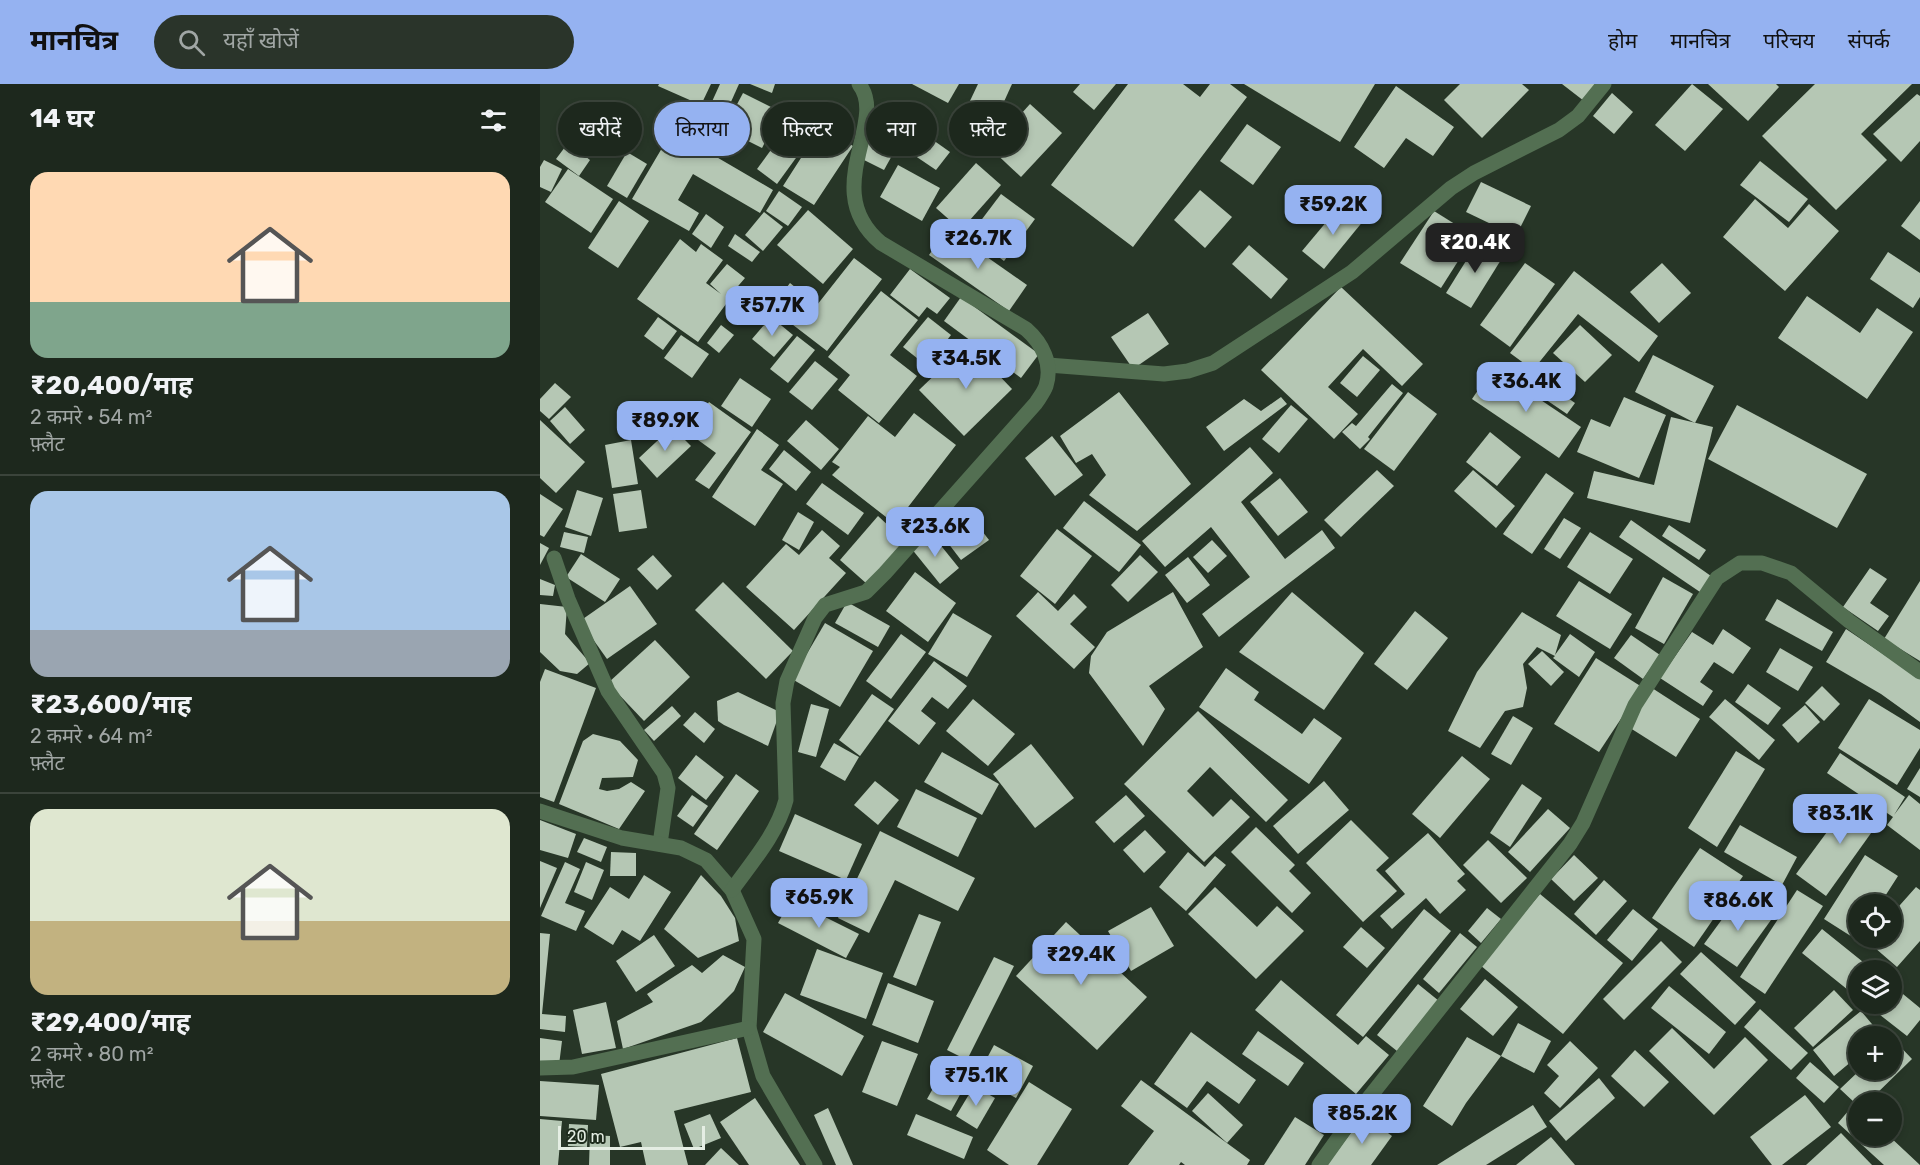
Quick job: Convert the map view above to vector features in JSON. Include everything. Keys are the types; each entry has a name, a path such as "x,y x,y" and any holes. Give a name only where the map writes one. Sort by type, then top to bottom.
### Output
{"street":[{"path":"732,890 782,816 786,800 783,704 787,681 815,618 825,605 866,592 885,573 1036,403 1046,386 1048,365 1038,340 1026,329 868,233 854,204 854,182 865,116 865,92 859,84"},
{"path":"1048,365 1164,374 1188,371 1213,363 1352,272 1451,188 1474,173 1559,130 1578,116 1604,84"},
{"path":"554,558 568,599 603,681 664,773 668,788 660,844"},
{"path":"1319,1165 1349,1123 1570,844 1583,823 1635,705 1717,578 1740,563 1762,563 1791,573 1849,621 1920,672"},
{"path":"540,811 622,838 681,848 706,860 732,890 754,939 749,1028 763,1076 815,1165"},
{"path":"540,1068 573,1067 749,1028"}],"building":[{"path":"659,84 711,84 702,102 694,102 658,86"},
{"path":"720,84 739,84 731,102 712,102"},
{"path":"750,84 775,84 772,93"},
{"path":"912,84 959,84 948,103"},
{"path":"978,84 1012,84 1004,102 969,102"},
{"path":"1080,84 1116,84 1094,110 1073,92"},
{"path":"1128,84 1183,84 1200,97 1210,84 1230,84 1247,97 1133,247 1051,185"},
{"path":"1244,84 1375,84 1340,142"},
{"path":"1460,84 1522,84 1529,90 1482,138 1444,100"},
{"path":"1562,84 1597,84 1584,101"},
{"path":"1692,84 1723,109 1685,151 1655,125"},
{"path":"1708,84 1776,84 1779,87 1748,121"},
{"path":"1815,84 1912,84 1861,134 1887,160 1836,210 1762,136"},
{"path":"1396,86 1454,127 1433,156 1406,138 1384,168 1354,147"},
{"path":"743,93 762,102 762,148 750,142 750,102 738,102"},
{"path":"1612,93 1633,112 1614,134 1593,116"},
{"path":"1917,94 1920,96 1920,141 1901,162 1873,134"},
{"path":"1030,104 1062,133 1021,177 999,156 1027,156 1027,107"},
{"path":"1247,124 1281,147 1253,185 1220,161"},
{"path":"937,143 949,153 936,170 915,156 937,156"},
{"path":"866,147 866,156 892,156 884,170 860,158"},
{"path":"558,156 585,156 590,160 579,176 556,159"},
{"path":"625,156 634,156 647,164 627,198 607,186"},
{"path":"657,156 715,156 773,190 760,213 693,174 678,200 699,213 689,231 632,199"},
{"path":"766,156 797,156 777,184 757,169"},
{"path":"802,156 846,156 814,205 783,186"},
{"path":"544,160 562,169 551,192 540,187 540,167"},
{"path":"1760,161 1808,199 1789,222 1740,185"},
{"path":"976,163 1001,185 961,230 936,208"},
{"path":"898,165 940,188 922,221 880,197"},
{"path":"568,169 613,199 591,233 545,202"},
{"path":"1481,182 1531,206 1516,236 1466,212"},
{"path":"1200,190 1232,217 1205,248 1174,220"},
{"path":"779,191 802,207 788,226 766,211"},
{"path":"1001,194 1035,219 1004,261 970,235"},
{"path":"1755,199 1788,228 1809,204 1839,231 1785,291 1723,237"},
{"path":"619,201 649,221 618,268 588,248"},
{"path":"1920,201 1920,240 1901,226"},
{"path":"1343,202 1364,220 1324,269 1302,251"},
{"path":"808,210 853,249 823,284 777,245"},
{"path":"1434,211 1474,236 1441,288 1400,263"},
{"path":"764,212 783,227 763,251 745,235"},
{"path":"706,214 724,227 711,248 692,234"},
{"path":"947,229 1027,285 1009,311 929,255"},
{"path":"735,234 760,252 752,262 728,246"},
{"path":"680,239 696,252 701,244 723,260 706,283 721,294 710,284 727,264 745,278 727,299 729,300 698,342 637,299"},
{"path":"1479,240 1504,255 1471,308 1446,293"},
{"path":"1249,245 1288,279 1271,299 1232,264"},
{"path":"1888,252 1920,273 1920,297 1913,308 1870,279"},
{"path":"854,258 882,279 827,351 771,308 790,283 817,305"},
{"path":"1525,263 1555,284 1510,347 1480,325"},
{"path":"1662,263 1691,293 1659,323 1630,292"},
{"path":"910,269 950,298 937,314 927,307 919,317 890,295"},
{"path":"1574,271 1658,336 1639,362 1578,314 1533,370 1510,353"},
{"path":"752,287 771,305 752,325 733,307"},
{"path":"1341,287 1423,364 1402,386 1363,349 1328,387 1358,414 1334,439 1261,370"},
{"path":"881,291 918,320 890,355 917,376 879,423 838,390 850,375 828,357"},
{"path":"1807,296 1860,333 1877,308 1913,332 1867,399 1778,338"},
{"path":"961,297 1039,354 1021,378 944,321"},
{"path":"1148,313 1169,344 1133,369 1111,337"},
{"path":"658,317 677,331 663,350 644,336"},
{"path":"771,317 793,335 774,357 752,339"},
{"path":"928,317 951,335 927,366 903,347"},
{"path":"721,325 734,335 719,353 707,343"},
{"path":"1580,325 1612,355 1585,382 1553,353"},
{"path":"681,335 709,354 692,378 664,358"},
{"path":"797,336 815,350 788,383 770,369"},
{"path":"968,343 1012,389 964,436 919,390"},
{"path":"1653,355 1714,386 1695,423 1635,392"},
{"path":"1363,356 1380,370 1357,397 1340,383"},
{"path":"815,361 838,379 812,410 789,392"},
{"path":"1493,368 1581,427 1559,458 1472,399"},
{"path":"1528,370 1575,403 1567,414 1520,382"},
{"path":"740,378 771,399 752,427 721,406"},
{"path":"555,383 571,397 549,419 540,411 540,399"},
{"path":"1392,384 1403,393 1368,437 1370,439 1360,449 1342,432 1352,423 1356,426"},
{"path":"1119,392 1191,484 1137,531 1089,495 1106,475 1092,454 1076,463 1060,436"},
{"path":"1408,392 1437,414 1394,471 1364,449"},
{"path":"1281,397 1287,404 1224,451 1206,427 1244,399 1261,411"},
{"path":"1624,397 1666,415 1639,478 1577,452 1591,419 1610,427"},
{"path":"709,402 751,432 709,489 695,480 716,453 687,432"},
{"path":"1291,405 1308,419 1279,453 1262,439"},
{"path":"1737,405 1867,474 1837,528 1708,459"},
{"path":"565,407 585,430 570,444 550,421"},
{"path":"914,413 956,445 895,524 832,475 840,467 832,462 868,416 895,437"},
{"path":"1671,417 1713,427 1690,523 1587,498 1594,471 1654,485"},
{"path":"540,420 585,462 556,493 540,478"},
{"path":"806,420 839,449 821,470 787,441"},
{"path":"672,427 691,446 657,478 639,458"},
{"path":"757,429 779,445 761,470 783,484 755,526 712,497"},
{"path":"1490,432 1521,457 1497,486 1466,462"},
{"path":"1052,436 1083,475 1055,496 1025,458"},
{"path":"631,440 638,484 612,488 605,445"},
{"path":"1250,447 1273,473 1241,502 1285,559 1322,530 1335,548 1219,637 1202,614 1250,577 1211,527 1165,567 1142,541"},
{"path":"784,450 811,472 796,491 769,469"},
{"path":"1377,470 1394,486 1341,537 1324,520"},
{"path":"1473,470 1515,506 1496,528 1454,491"},
{"path":"1546,473 1574,493 1532,554 1503,534"},
{"path":"1280,478 1308,512 1278,536 1250,502"},
{"path":"822,483 864,513 848,535 806,504"},
{"path":"577,490 603,498 591,536 565,527"},
{"path":"641,490 647,528 619,532 613,494"},
{"path":"540,494 563,509 544,537 540,535"},
{"path":"1084,501 1141,545 1119,572 1063,528"},
{"path":"966,510 989,540 961,560 938,530"},
{"path":"798,512 814,522 799,550 782,540"},
{"path":"878,516 905,541 867,584 840,560"},
{"path":"1564,518 1581,528 1560,559 1544,549"},
{"path":"1631,520 1711,576 1700,592 1619,537"},
{"path":"1669,525 1706,550 1699,560 1662,536"},
{"path":"1057,529 1092,556 1055,604 1020,576"},
{"path":"822,530 840,546 829,558 846,573 794,630 746,587 786,544 799,555"},
{"path":"564,532 588,537 584,553 560,547"},
{"path":"930,532 959,568 940,584 911,548"},
{"path":"1590,532 1633,559 1610,594 1567,567"},
{"path":"1212,540 1227,556 1208,573 1193,557"},
{"path":"540,543 549,548 540,565"},
{"path":"581,554 620,579 605,602 566,577"},
{"path":"653,555 672,576 657,590 637,569"},
{"path":"1140,555 1158,572 1128,602 1111,585"},
{"path":"1188,557 1210,585 1187,603 1165,575"},
{"path":"1870,568 1887,579 1870,603 1889,616 1878,631 1843,607"},
{"path":"915,572 956,603 928,642 886,611"},
{"path":"1663,577 1693,594 1664,644 1635,628"},
{"path":"540,579 555,585 553,596 540,595"},
{"path":"1579,581 1632,614 1610,649 1556,616"},
{"path":"1920,581 1920,661 1884,639"},
{"path":"723,582 793,651 766,679 695,610"},
{"path":"630,586 657,624 607,659 580,621"},
{"path":"1038,592 1058,611 1074,594 1087,607 1070,624 1095,647 1074,669 1016,616"},
{"path":"1173,592 1203,647 1149,686 1165,709 1143,746 1089,673 1091,656 1107,632"},
{"path":"1292,592 1364,653 1324,710 1239,652"},
{"path":"1777,599 1833,632 1822,651 1765,620"},
{"path":"847,602 890,626 878,647 835,623"},
{"path":"540,604 567,607 565,634 590,663 577,674 560,671 540,652"},
{"path":"1415,611 1448,638 1407,690 1374,664"},
{"path":"1522,612 1561,635 1555,655 1570,634 1595,652 1579,677 1553,658 1555,656 1537,647 1523,664 1527,688 1523,707 1505,711 1480,748 1448,731 1477,672"},
{"path":"953,613 992,636 967,677 928,654"},
{"path":"825,623 873,651 840,707 792,679"},
{"path":"1723,629 1751,648 1733,674 1714,662 1700,682 1713,691 1703,706 1660,678 1692,632 1713,645"},
{"path":"1846,629 1920,679 1920,722 1881,694 1826,662"},
{"path":"901,634 926,652 891,699 866,681"},
{"path":"1631,635 1660,655 1643,679 1614,658"},
{"path":"655,640 690,677 644,721 608,683"},
{"path":"1780,648 1813,667 1798,691 1766,672"},
{"path":"1542,651 1564,672 1551,686 1528,664"},
{"path":"1596,658 1642,687 1599,752 1554,724"},
{"path":"934,661 967,686 948,709 932,697 921,711 936,723 919,745 888,721"},
{"path":"1226,668 1259,692 1254,700 1302,734 1314,718 1342,738 1309,784 1199,707"},
{"path":"545,669 596,688 554,802 540,797 540,682"},
{"path":"1748,684 1781,708 1768,725 1735,702"},
{"path":"1822,686 1840,704 1824,721 1805,703"},
{"path":"1652,688 1700,719 1676,757 1627,726"},
{"path":"738,692 780,712 768,746 718,721 717,701"},
{"path":"872,694 894,709 860,756 839,740"},
{"path":"973,699 1015,734 988,766 946,731"},
{"path":"1725,699 1775,740 1759,760 1709,717"},
{"path":"1869,699 1920,730 1920,748 1897,785 1838,748"},
{"path":"811,704 829,709 816,757 798,752"},
{"path":"1805,705 1820,722 1798,743 1782,725"},
{"path":"672,706 681,716 654,741 644,730"},
{"path":"1198,711 1288,800 1266,822 1210,767 1187,791 1213,817 1231,799 1250,817 1204,862 1124,784"},
{"path":"695,712 715,729 704,743 683,725"},
{"path":"1513,716 1533,728 1511,765 1491,754"},
{"path":"593,734 620,741 638,760 633,777 602,778 599,789 607,791 619,789 631,782 645,791 619,829 559,804 583,741"},
{"path":"834,743 859,757 845,781 820,767"},
{"path":"1031,744 1074,798 1035,828 993,774"},
{"path":"1736,751 1765,769 1717,847 1688,828"},
{"path":"942,752 999,784 982,815 924,782"},
{"path":"1840,753 1905,797 1894,815 1909,795 1920,804 1920,850 1887,825 1893,817 1827,773"},
{"path":"696,755 724,777 706,800 678,778"},
{"path":"1462,756 1490,779 1440,838 1412,814"},
{"path":"1920,768 1920,797 1907,789"},
{"path":"736,774 759,791 717,850 694,834"},
{"path":"875,781 899,800 878,825 854,805"},
{"path":"1324,781 1349,810 1298,854 1273,826"},
{"path":"1522,784 1542,798 1510,847 1490,833"},
{"path":"916,789 977,818 958,857 897,827"},
{"path":"1855,794 1884,815 1826,896 1796,874"},
{"path":"692,795 708,806 693,827 677,816"},
{"path":"1126,795 1145,816 1114,843 1095,822"},
{"path":"1548,809 1570,828 1530,872 1508,852"},
{"path":"795,814 862,844 846,880 779,851"},
{"path":"540,820 576,834 568,858 540,850"},
{"path":"1351,820 1389,858 1376,870 1397,891 1363,922 1306,863"},
{"path":"1740,825 1797,857 1782,885 1724,852"},
{"path":"1256,827 1295,865 1289,871 1311,893 1292,913 1231,852"},
{"path":"1145,830 1166,852 1144,873 1123,850"},
{"path":"880,831 975,878 958,911 895,880 869,933 838,918"},
{"path":"1428,833 1465,874 1457,881 1466,890 1440,914 1426,898 1392,929 1380,916 1405,894 1385,871"},
{"path":"584,838 607,847 601,862 577,852"},
{"path":"1488,840 1527,878 1501,903 1463,865"},
{"path":"1700,848 1743,876 1694,947 1652,918"},
{"path":"611,852 636,853 636,876 610,876"},
{"path":"1188,852 1205,867 1215,856 1226,865 1186,911 1159,887"},
{"path":"1574,855 1598,878 1574,901 1551,879"},
{"path":"1865,855 1898,876 1886,894 1848,894 1848,934 1824,919"},
{"path":"540,861 557,868 540,908"},
{"path":"565,862 580,869 565,903 585,911 576,931 541,916"},
{"path":"586,862 604,870 592,900 574,892"},
{"path":"644,875 671,892 640,941 622,930 613,945 584,927 610,887 629,899"},
{"path":"701,875 721,896 735,918 739,941 698,958 664,929"},
{"path":"1604,880 1627,901 1596,935 1574,914"},
{"path":"1215,887 1257,927 1277,906 1304,931 1256,979 1188,914"},
{"path":"1916,887 1920,890 1920,941 1902,961 1889,960 1875,948 1902,948 1902,903"},
{"path":"1797,890 1823,906 1765,994 1740,977"},
{"path":"1540,894 1623,963 1563,1034 1480,965"},
{"path":"1739,896 1771,920 1737,967 1704,944"},
{"path":"791,900 859,934 846,958 778,923"},
{"path":"1151,907 1174,946 1131,971 1108,931"},
{"path":"1487,908 1501,919 1481,943 1468,931"},
{"path":"1424,909 1451,931 1363,1037 1336,1015"},
{"path":"1633,909 1658,929 1632,961 1607,940"},
{"path":"919,914 941,922 916,986 893,977"},
{"path":"1066,922 1147,997 1097,1050 1016,976"},
{"path":"1361,927 1385,948 1367,968 1343,947"},
{"path":"1822,929 1861,960 1848,960 1848,990 1802,953"},
{"path":"540,933 550,934 542,1014 566,1016 565,1032 540,1029"},
{"path":"1460,933 1477,947 1439,993 1423,979"},
{"path":"654,935 675,966 636,992 616,961"},
{"path":"1661,941 1682,962 1624,1020 1603,999"},
{"path":"817,949 883,973 866,1019 800,995"},
{"path":"1701,952 1756,1002 1735,1025 1680,974"},
{"path":"723,955 745,967 734,991 719,1006 701,1022 623,1049 617,1021 653,1002 647,994 692,965 702,973"},
{"path":"994,957 1014,966 967,1060 947,1050"},
{"path":"1485,979 1518,1007 1493,1036 1460,1009"},
{"path":"1281,980 1358,1045 1366,1036 1389,1055 1356,1094 1255,1010"},
{"path":"888,983 934,1001 918,1043 872,1025"},
{"path":"1418,984 1439,1001 1397,1051 1377,1035"},
{"path":"1669,986 1726,1032 1709,1054 1651,1008"},
{"path":"1834,990 1848,1005 1849,1014 1813,1047 1794,1028"},
{"path":"785,993 864,1036 842,1076 763,1032"},
{"path":"1902,993 1920,1008 1920,1020 1907,1036 1902,1032 1902,1026 1894,1026 1879,1014 1902,1014"},
{"path":"606,1002 616,1048 582,1054 573,1010"},
{"path":"1760,1009 1808,1053 1791,1070 1744,1027"},
{"path":"1857,1014 1864,1014 1874,1026 1848,1026 1848,1064 1834,1076 1813,1050"},
{"path":"1518,1023 1551,1041 1534,1073 1501,1056"},
{"path":"1672,1028 1714,1069 1745,1037 1768,1060 1714,1115 1649,1051"},
{"path":"1258,1031 1304,1063 1288,1086 1242,1054"},
{"path":"1191,1032 1256,1080 1239,1104 1207,1081 1187,1108 1154,1084"},
{"path":"1467,1037 1501,1056 1452,1126 1423,1106"},
{"path":"540,1038 562,1041 559,1065 540,1063"},
{"path":"737,1038 751,1092 674,1111 688,1165 646,1165 641,1142 620,1147 601,1074"},
{"path":"882,1041 918,1054 897,1106 862,1092"},
{"path":"1570,1041 1598,1068 1560,1108 1544,1093 1559,1076 1547,1065"},
{"path":"994,1045 1033,1066 1016,1098 977,1077"},
{"path":"1902,1048 1912,1059 1902,1069"},
{"path":"1635,1050 1669,1082 1644,1107 1611,1076"},
{"path":"950,1058 973,1071 951,1111 927,1099"},
{"path":"1810,1062 1839,1087 1824,1103 1796,1078"},
{"path":"1599,1078 1615,1098 1566,1141 1549,1121"},
{"path":"1141,1080 1250,1160 1247,1165 1185,1165 1181,1162 1179,1165 1128,1165 1154,1131 1121,1106"},
{"path":"1849,1080 1891,1080 1878,1092 1848,1092 1848,1096 1840,1089"},
{"path":"540,1081 599,1085 596,1120 540,1116"},
{"path":"1029,1082 1072,1109 1037,1165 1009,1165 987,1150"},
{"path":"974,1086 995,1098 977,1129 956,1116"},
{"path":"1208,1093 1243,1125 1227,1143 1192,1111"},
{"path":"1805,1095 1831,1127 1782,1165 1772,1165 1750,1137"},
{"path":"755,1098 800,1165 749,1165 720,1122"},
{"path":"1533,1105 1547,1127 1486,1165 1437,1165"},
{"path":"828,1108 853,1165 836,1165 814,1115"},
{"path":"1848,1111 1848,1132 1838,1123"},
{"path":"710,1114 721,1138 694,1149 684,1124"},
{"path":"916,1114 973,1137 964,1159 907,1135"},
{"path":"1364,1115 1392,1136 1371,1165 1327,1165"},
{"path":"1295,1117 1324,1135 1305,1165 1264,1165"},
{"path":"540,1119 562,1121 558,1165 540,1165"},
{"path":"569,1124 588,1125 587,1147 568,1146"},
{"path":"1841,1133 1848,1140 1848,1146 1854,1146 1872,1165 1806,1165"},
{"path":"590,1135 610,1136 610,1165 589,1165"},
{"path":"1551,1137 1575,1165 1516,1165"},
{"path":"1863,1146 1900,1146 1920,1165 1884,1165"},
{"path":"721,1148 739,1165 705,1165"}]}
